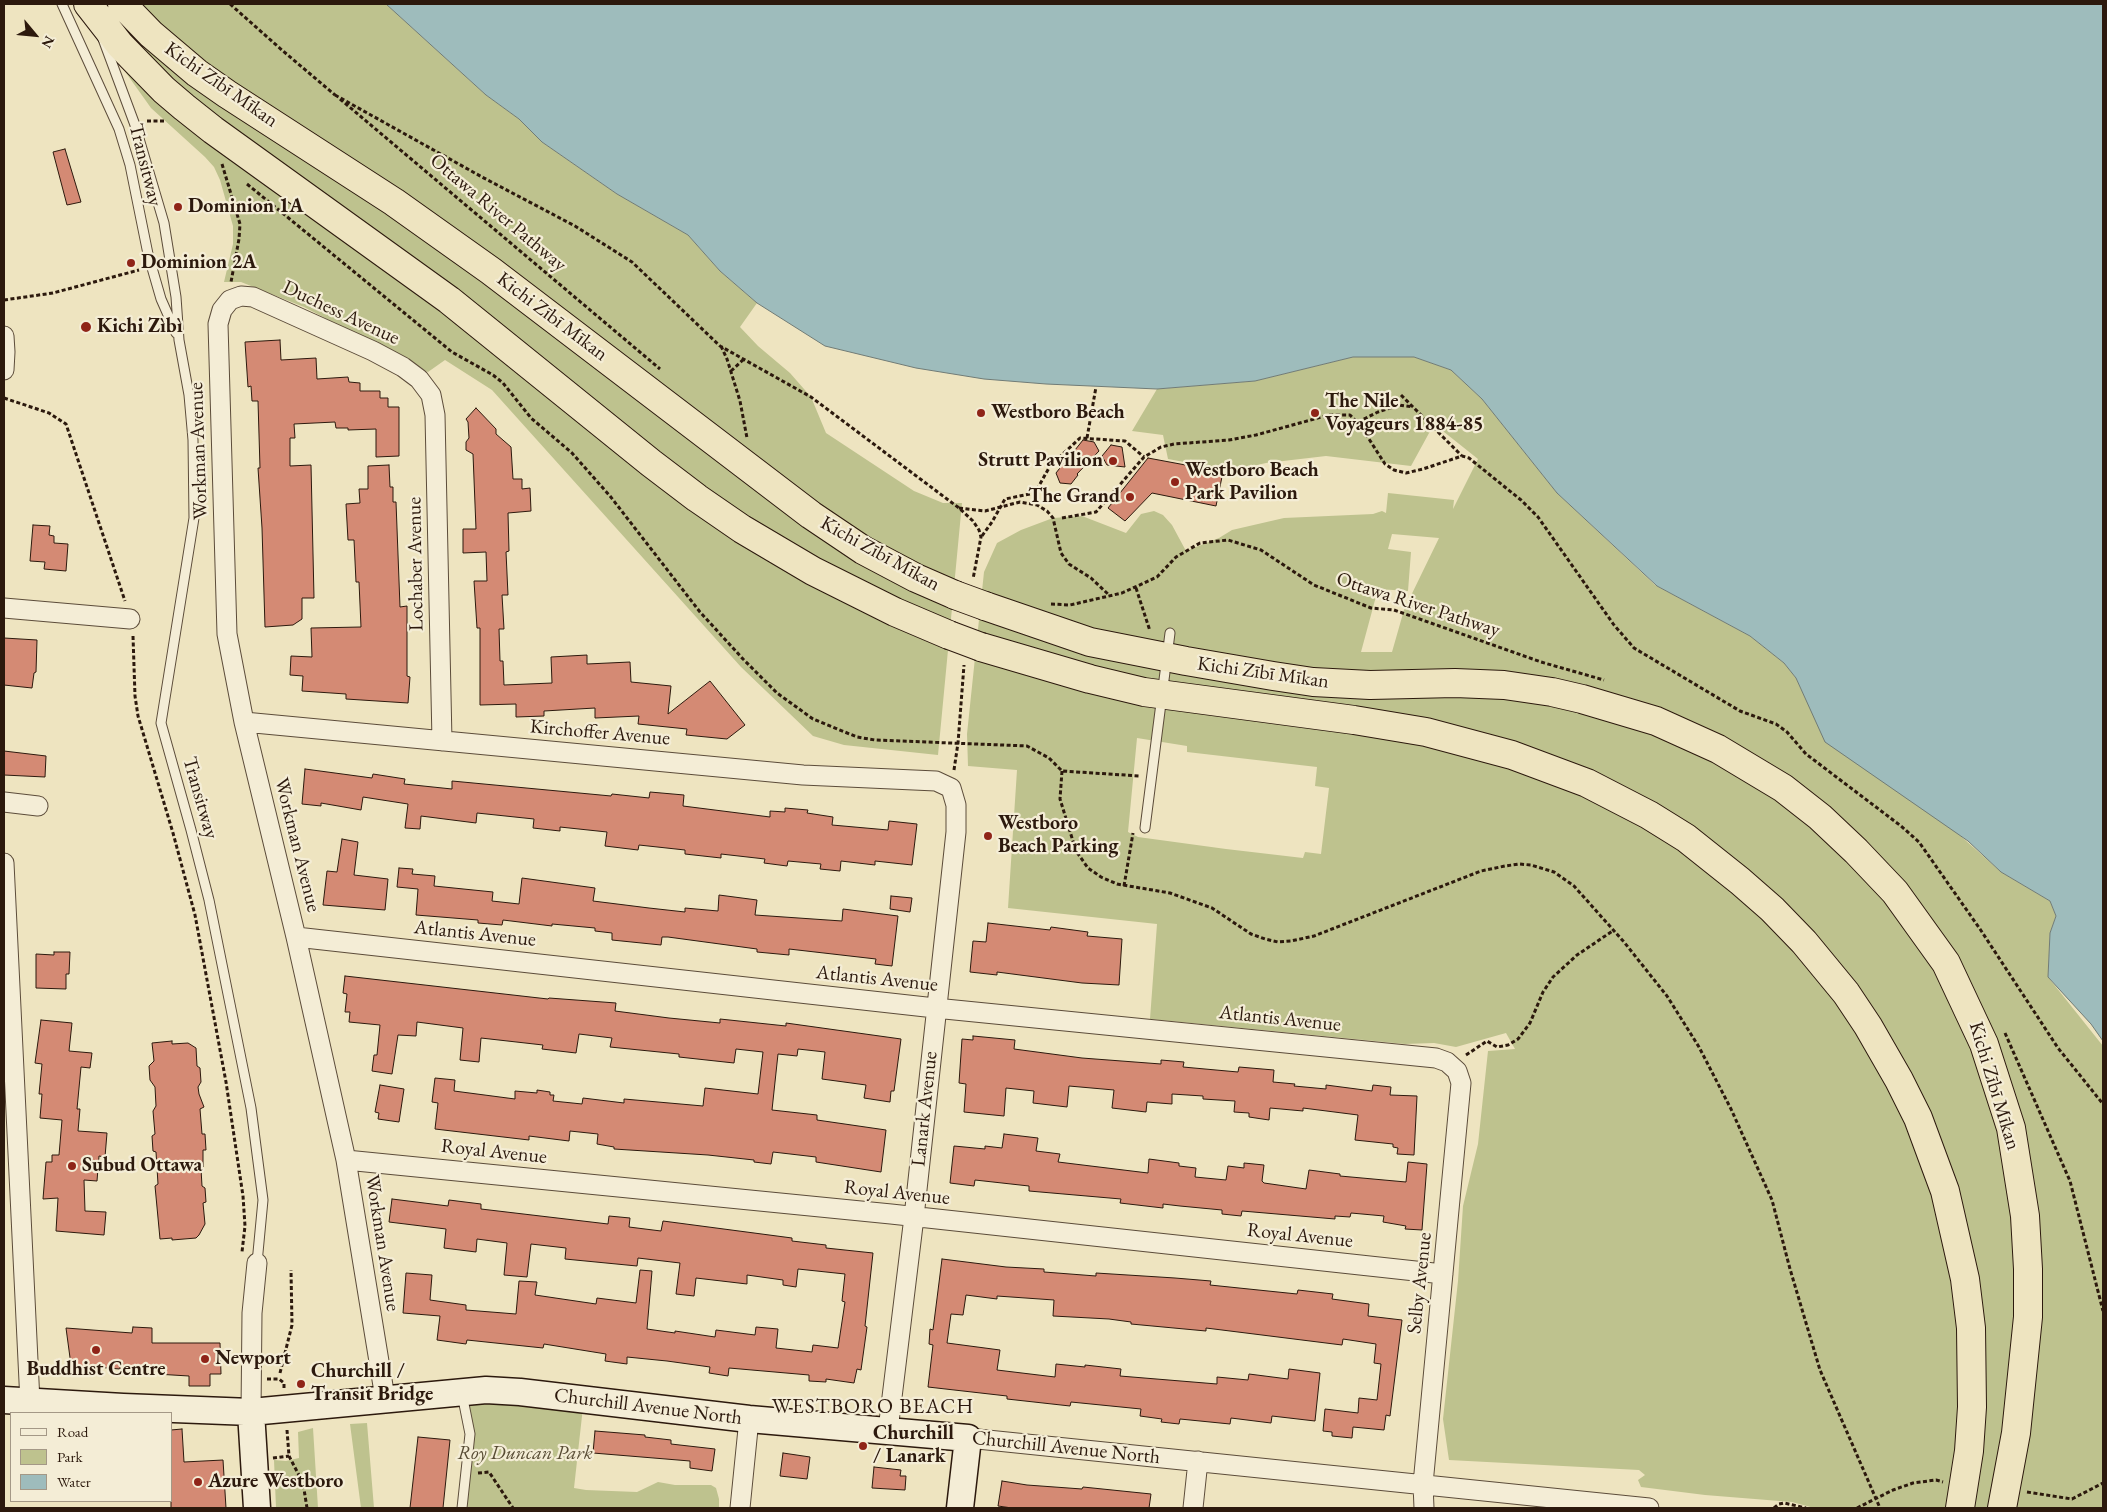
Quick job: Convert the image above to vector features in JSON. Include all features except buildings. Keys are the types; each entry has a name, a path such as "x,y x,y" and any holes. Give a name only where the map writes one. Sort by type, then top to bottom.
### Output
{"highway":[{"name":"Kichi Zībī Mīkan","path":"122,4 151,34 197,73 394,202 491,271 811,515 863,550 916,578 964,588 986,606 1076,638 1168,645 1312,682 1370,685 1455,683 1504,685 1552,692 1616,708 1685,733 1745,764 1783,788 1820,817 1895,892 1946,963 1984,1044 2011,1128 2025,1216 2028,1317 2017,1424 2002,1508"},
{"name":"Kichi Zībī Mīkan","path":"91,7 139,66 184,107 213,130 449,300 697,498 742,529 813,571 895,612 949,635 973,656 1161,694 1354,720 1426,732 1484,746 1587,783 1649,815 1706,853 1772,909 1846,993 1868,1026 1918,1118 1945,1191 1965,1279 1971,1328 1972,1407 1969,1451 1960,1508"}],"street":[{"name":"Duchess Avenue","path":"230,300 241,296 253,298 308,320 403,367 426,387"},
{"name":"Workman Avenue","path":"230,300 222,310 218,324 227,634 244,722 296,937 346,1160 384,1398"},
{"path":"4,336 6,352 4,370"},
{"name":"Lochaber Avenue","path":"426,387 431,395 435,415 442,741"},
{"path":"4,608 130,619"},
{"name":"Kirchoffer Avenue","path":"244,722 803,775 936,781 951,788"},
{"name":"Lanark Avenue","path":"888,1430 914,1217 935,1008 956,832 956,805 951,788"},
{"path":"4,802 38,806"},
{"path":"4,863 30,1402"},
{"name":"Atlantis Avenue","path":"296,937 935,1008 1436,1058 1452,1065"},
{"name":"Selby Avenue","path":"1424,1508 1423,1484 1462,1083 1452,1065"},
{"name":"Royal Avenue","path":"346,1160 914,1217 1443,1274"},
{"path":"249,1262 252,1313 251,1412 257,1508"},
{"name":"Churchill Avenue North","path":"4,1400 251,1412 384,1398 486,1390 520,1392 749,1419 888,1430 1649,1508"},
{"path":"740,1508 749,1419"},
{"path":"960,1508 968,1438"},
{"path":"1193,1508 1198,1461"}],"lane":[{"name":"Transitway","path":"62,4 110,105 119,129 130,165 148,254 161,299 179,340"},
{"name":"Transitway","path":"91,7 135,125 164,223 176,297 179,340 189,396 195,489 192,540 162,716 163,731 192,830 209,900 251,1108 263,1200 249,1262"},
{"path":"1145,828 1168,645"},
{"path":"461,1392 470,1434 462,1508"}],"path":[{"name":"Ottawa River Pathway","path":"230,4 665,374"},
{"path":"335,95 482,177 575,226 632,262 720,346 812,397 959,508 973,521 981,537"},
{"path":"229,170 222,164 240,224 240,239 230,286 230,300"},
{"path":"244,182 452,352 493,375 503,383 532,418 572,452 610,496 700,612 743,659 787,701 813,719 858,737 890,741 1027,746 1049,758 1062,771 1151,777"},
{"path":"4,300 53,294 139,270"},
{"path":"720,346 731,371 740,401 748,443 741,437"},
{"path":"731,371 744,359"},
{"path":"1087,438 1096,387"},
{"path":"1401,395 1462,456 1469,458 1531,509 1614,625 1634,648 1740,711 1767,720 1784,730 1806,754 1901,826 1919,842 1980,929 2058,1048 2103,1104"},
{"path":"4,398 50,413 66,424 123,592 130,619 135,655 135,696 138,716 173,833 194,915 226,1082 244,1196 249,1262"},
{"path":"1358,422 1378,412 1399,406 1414,407"},
{"path":"1062,518 1096,512 1144,456 1161,447 1174,444 1229,440 1256,435 1330,415 1350,415 1358,422 1385,464 1394,470 1406,473 1462,456"},
{"path":"964,588 981,537 992,522 998,508 1005,499 1035,493 1050,466 1068,447 1080,438 1125,441 1144,456"},
{"path":"959,508 985,511 1020,502 1037,505 1047,511 1053,518 1061,552 1069,564 1091,578 1109,596"},
{"name":"Ottawa River Pathway","path":"1043,603 1070,605 1122,593 1157,577 1176,557 1200,543 1228,540 1261,550 1314,585 1371,608 1394,610 1540,662 1612,683"},
{"path":"1136,588 1150,631"},
{"path":"951,788 973,656"},
{"path":"1062,771 1060,799 1076,852 1088,868 1101,877 1124,886 1170,893 1191,899 1212,908 1251,934 1278,942 1314,936 1481,871 1519,864 1554,872 1574,886 1614,930 1667,996 1699,1047 1757,1164 1777,1217 1790,1269 1820,1370 1880,1508"},
{"path":"1124,886 1132,833"},
{"path":"1452,1065 1483,1042 1490,1042 1497,1047 1508,1045 1518,1038 1530,1023 1553,977 1577,955 1614,930"},
{"path":"2028,1082 2070,1181 2103,1311"},
{"path":"280,1373 292,1325 291,1270"},
{"path":"274,1378 284,1382"},
{"path":"287,1434 289,1456 303,1482 307,1508"},
{"path":"275,1458 289,1456"},
{"path":"466,1473 490,1472 513,1508"},
{"path":"1857,1508 1913,1483 1936,1480 1950,1483"},
{"path":"2024,1492 2072,1499 2103,1483"},
{"path":"1774,1508 1784,1503 1806,1508"}],"green space":[{"path":"77,4 386,4 486,95 519,119 542,142 617,194 688,235 720,271 757,303 740,327 758,346 790,373 811,397 826,433 914,491 943,503 962,503 938,755 844,745 813,736 741,667 492,390 445,360 428,372 304,307 241,282 224,282 233,244 233,226 220,180 214,167 151,108"},
{"path":"1353,357 1414,357 1451,370 1482,399 1557,493 1655,585 1750,636 1784,663 1796,678 1805,697 2001,872 2050,901 2056,916 2050,933 2048,977 2103,1046 2103,1508 1814,1508 1792,1502 1705,1495 1641,1487 1638,1480 1645,1475 1639,1470 1449,1460 1443,1419 1458,1281 1463,1206 1478,1144 1488,1051 1515,1049 1506,1033 1456,1047 1434,1043 1405,1044 1150,1019 1157,924 1008,908 1017,770 968,766 967,734 984,572 997,543 1021,530 1053,518 1082,516 1126,533 1141,514 1154,511 1163,515 1172,525 1186,551 1219,538 1232,530 1284,518 1373,514 1382,511 1386,513 1388,493 1454,500 1453,509 1478,459 1434,424 1411,466 1326,456 1266,463 1244,468 1222,469 1168,459 1163,435 1132,431 1157,389 1255,381","holes":["1392,534 1439,538 1404,610 1392,652 1361,652 1378,589 1408,591 1411,552 1388,549","1137,738 1187,746 1187,752 1317,767 1315,786 1329,788 1321,854 1305,852 1303,858 1138,837 1128,832"]},
{"name":"Roy Duncan Park","path":"467,1399 583,1407 574,1488 637,1492 658,1482 675,1485 711,1485 716,1488 719,1508 467,1508 474,1434"},
{"path":"367,1423 374,1508 361,1508 350,1424"},
{"path":"313,1428 318,1508 276,1508 274,1460 286,1461 299,1458 298,1432"}],"water":[{"path":"386,4 2103,4 2103,1041 2091,1024 2048,977 2050,933 2056,916 2050,901 2001,872 1968,841 1825,742 1796,678 1784,663 1750,636 1657,586 1557,493 1482,399 1451,370 1414,357 1353,357 1255,381 1157,389 984,379 916,368 825,346 757,303 720,271 688,235 617,194 542,142 519,119 486,95"}],"place":[{"name":"Dominion 1A","path":"178,207"},
{"name":"Dominion 2A","path":"131,263"},
{"name":"Kichi Zìbì","path":"86,327"},
{"name":"Westboro Beach","path":"981,413"},
{"name":"The Nile Voyageurs 1884-85","path":"1315,413"},
{"name":"Strutt Pavilion","path":"1113,461"},
{"name":"Westboro Beach Park Pavilion","path":"1175,482"},
{"name":"The Grand","path":"1130,497"},
{"name":"Westboro Beach Parking","path":"988,836"},
{"name":"Subud Ottawa","path":"72,1166"},
{"name":"Buddhist Centre","path":"96,1350"},
{"name":"Newport","path":"205,1359"},
{"name":"Churchill / Transit Bridge","path":"301,1384"},
{"name":"Churchill / Lanark","path":"863,1446"},
{"name":"Azure Westboro","path":"198,1482"}],"district":[{"name":"WESTBORO BEACH","path":"873,1407"}]}
